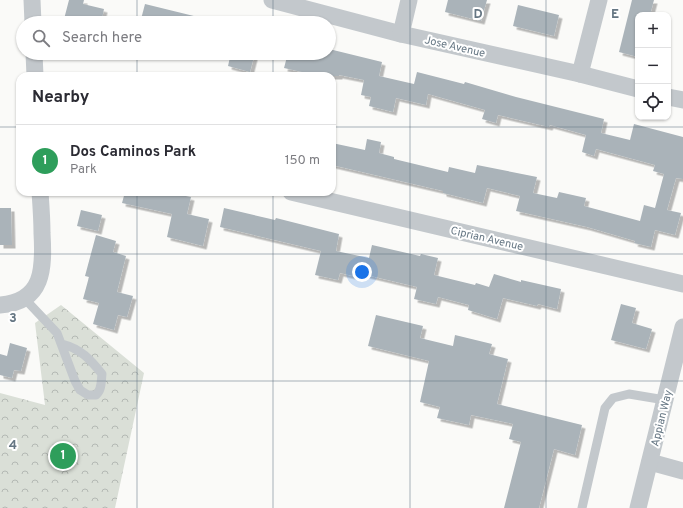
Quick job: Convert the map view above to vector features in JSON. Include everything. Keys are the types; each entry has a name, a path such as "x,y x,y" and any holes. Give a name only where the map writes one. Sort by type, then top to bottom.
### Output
{"street":[{"path":"32,0 33,16"},
{"name":"Jose Avenue","path":"272,0 333,16"},
{"path":"401,34 409,0"},
{"path":"580,74 598,0"},
{"name":"Jose Avenue","path":"336,17 401,34 580,74 635,88"},
{"path":"34,60 35,72"},
{"path":"671,98 683,100"},
{"path":"0,305 13,304 24,298 34,290 38,282 43,267 44,254 40,196"},
{"name":"Ciprian Avenue","path":"308,196 683,284"},
{"name":"Appian Way","path":"638,508 683,327"},
{"path":"650,462 683,471"}],"lane":[{"path":"24,298 57,332 75,382 80,390 88,395 96,395 100,392 102,374 90,360 74,347 62,344"},
{"path":"582,508 605,408 613,398 629,394 665,400"}],"green space":[{"path":"61,305 144,373 115,508 0,508 0,393 45,405 35,323"}],"building":[{"path":"69,0 84,0 83,4 104,9 102,16 65,16"},
{"path":"448,0 487,0 481,21 445,12"},
{"path":"632,0 654,0 651,12 635,12 635,56 619,52"},
{"path":"145,4 194,16 142,16"},
{"path":"518,5 559,15 554,36 513,26"},
{"path":"336,51 382,62 379,76 414,84 417,72 464,84 465,82 516,97 604,119 601,133 630,140 634,124 683,137 683,179 676,178 667,210 681,213 675,235 655,230 651,247 634,243 635,241 587,227 516,211 520,196 487,188 483,203 443,193 443,191 336,166 336,144 365,150 367,139 381,142 379,153 394,157 394,159 448,172 449,167 475,173 477,165 537,177 533,193 557,198 559,192 586,198 584,206 640,221 644,205 655,208 664,174 653,171 655,165 596,149 594,156 582,152 586,135 550,125 549,127 498,115 496,123 482,119 485,110 428,94 426,105 396,98 393,112 369,106 371,97 361,95 364,80 339,75 336,76 336,72 302,72 284,68 286,60 336,60"},
{"path":"229,60 253,60 250,72 228,66"},
{"path":"124,196 191,197 187,214 209,219 203,246 167,237 172,214 122,203"},
{"path":"0,208 11,208 12,245 0,245"},
{"path":"224,208 275,220 276,218 339,234 336,251 369,258 372,245 420,256 421,254 438,258 434,275 475,285 476,283 489,287 494,274 521,282 521,280 561,289 557,309 503,298 497,319 468,310 469,305 438,297 436,304 414,299 417,287 354,272 353,276 340,273 338,280 315,275 321,251 220,227"},
{"path":"81,210 102,215 98,231 77,226"},
{"path":"96,235 116,241 113,252 126,256 117,292 133,296 127,317 118,315 114,330 93,324 99,303 83,299 89,277 85,276"},
{"path":"621,304 636,308 632,323 652,329 646,349 611,340"},
{"path":"376,315 423,326 420,338 453,346 455,335 492,344 489,354 508,359 497,404 582,425 575,455 554,449 539,508 504,508 521,442 509,439 513,424 471,415 469,425 437,418 440,407 420,402 429,361 368,346"},
{"path":"10,343 27,348 21,371 14,370 12,378 0,375 0,354 7,356"}],"place":[{"name":"Dos Caminos Park","path":"63,456"}]}
